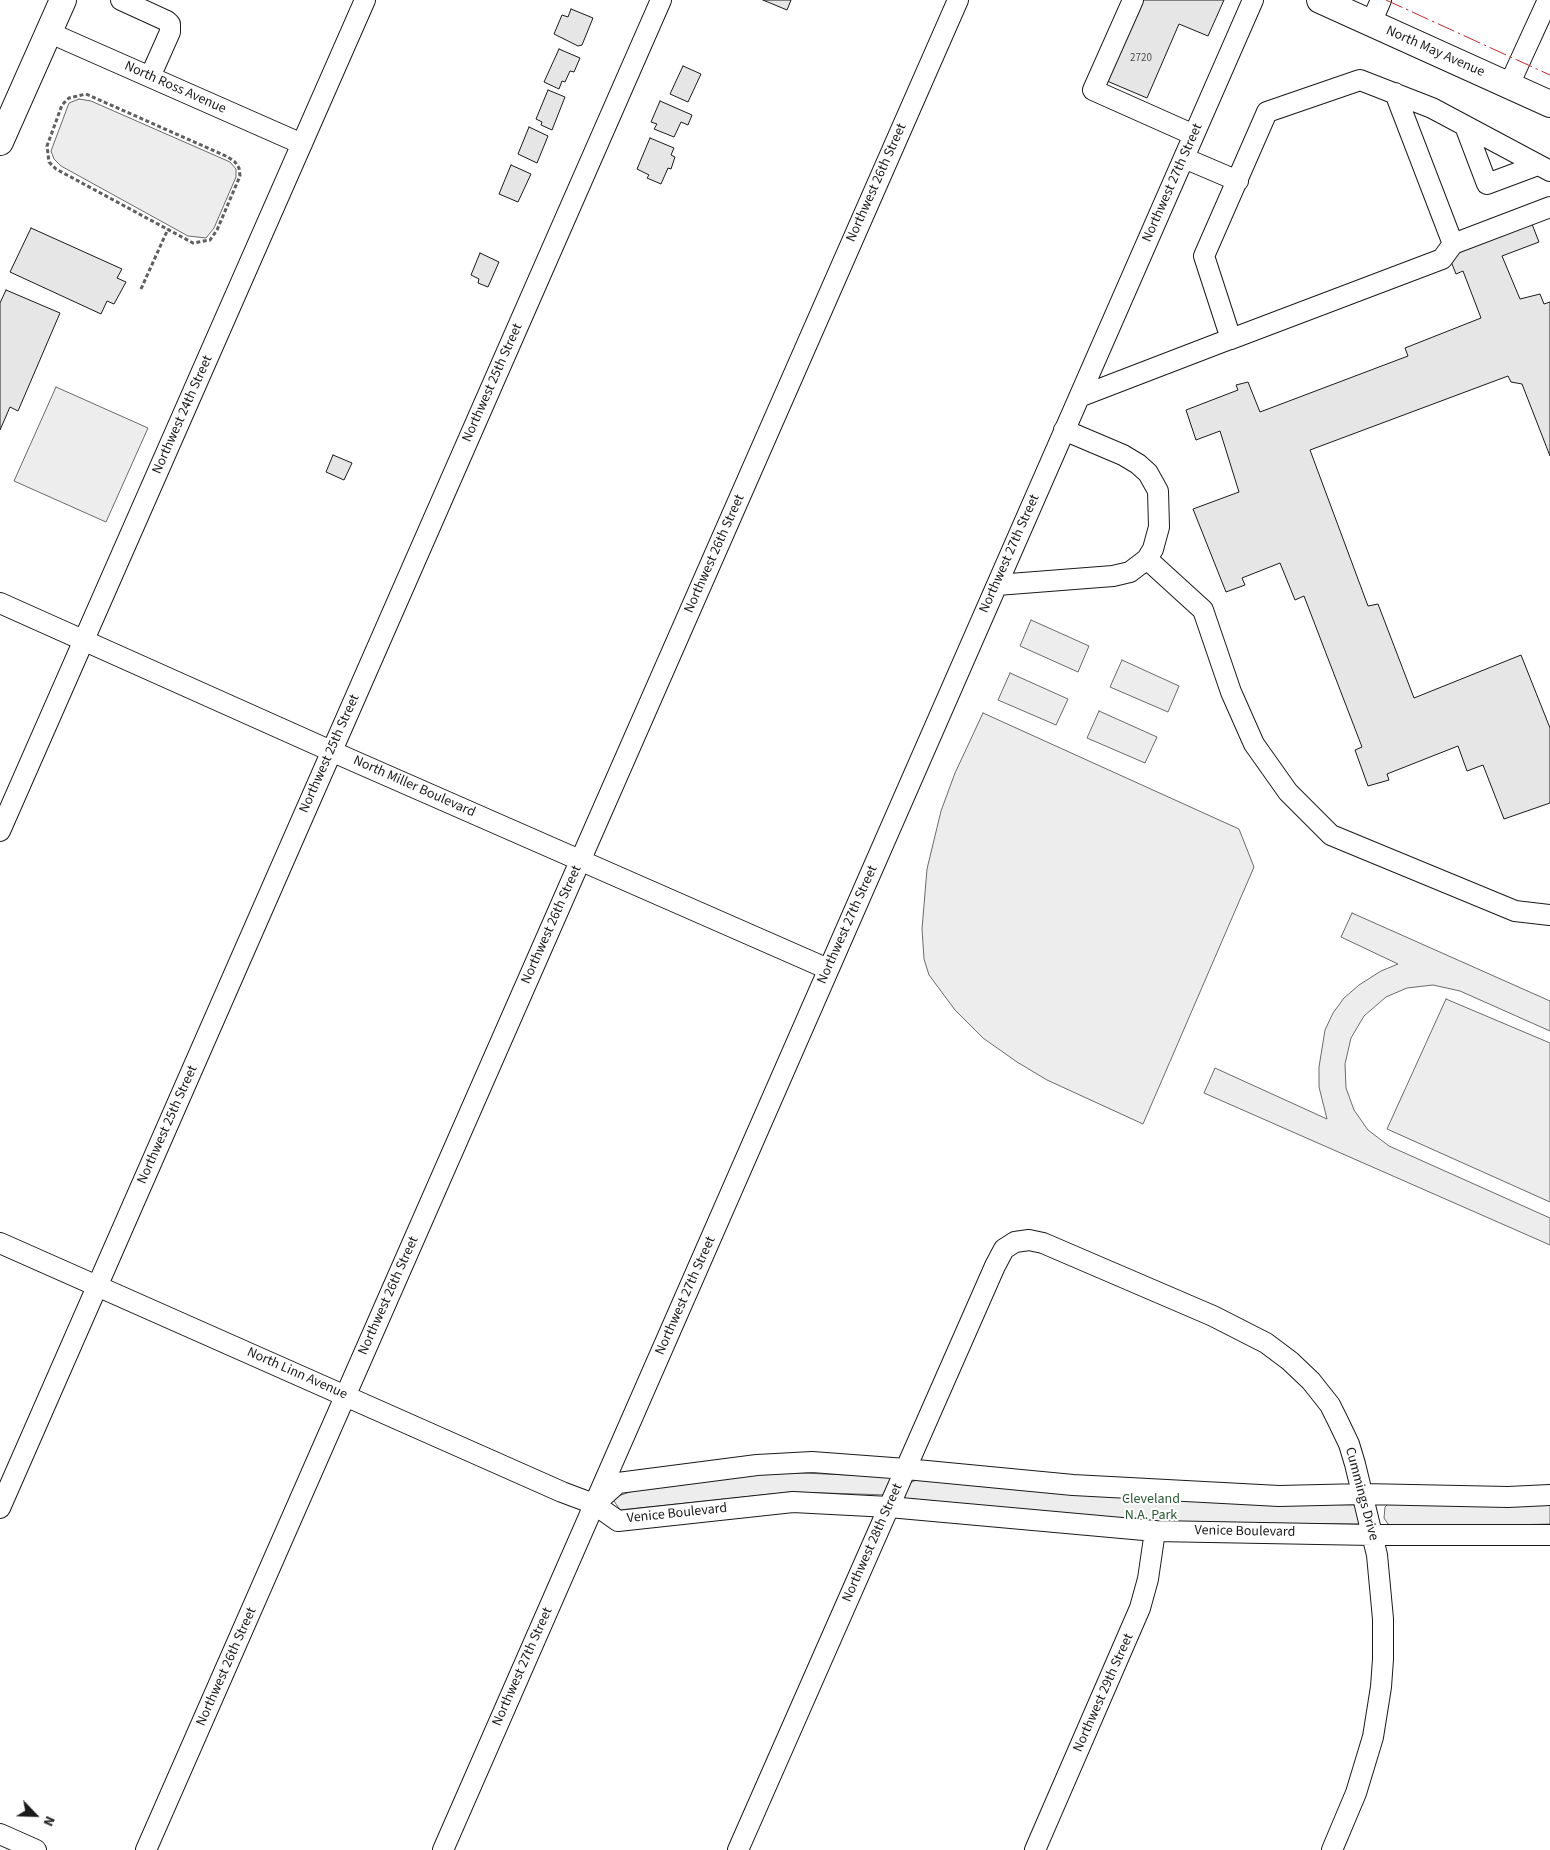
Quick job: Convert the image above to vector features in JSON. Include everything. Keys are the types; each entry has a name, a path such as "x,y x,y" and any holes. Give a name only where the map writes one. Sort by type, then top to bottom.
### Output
{"main road":[{"path":"0,142 63,0"},
{"name":"North May Avenue","path":"1320,0 1376,12 1508,86 1550,104"}],"street":[{"path":"121,0 170,24 170,32 150,77"},
{"name":"Northwest 24th Street","path":"0,831 365,0"},
{"name":"Northwest 25th Street","path":"0,1508 661,0"},
{"name":"Northwest 26th Street","path":"146,1850 958,0"},
{"path":"1133,0 1093,90 1194,135"},
{"name":"Northwest 27th Street","path":"443,1850 1253,0"},
{"path":"1508,86 1548,0"},
{"name":"North Ross Avenue","path":"48,32 302,144"},
{"path":"1230,339 1204,256 1267,112 1360,80 1432,108 1544,168"},
{"path":"1395,93 1453,244"},
{"path":"1466,126 1488,184 1544,168"},
{"path":"1184,158 1238,181"},
{"path":"1079,397 1442,260 1453,244 1550,208"},
{"path":"997,585 1114,576 1130,572 1147,558 1153,549 1159,527 1158,491 1148,473 1123,455 1064,430"},
{"path":"1147,558 1203,610 1232,692 1254,744 1288,792 1331,835 1515,911 1550,915"},
{"name":"North Miller Boulevard","path":"0,603 331,751 828,969"},
{"name":"Cummings Drive","path":"1015,1242 1029,1240 1043,1243 1213,1316 1266,1343 1302,1371 1330,1405 1349,1444 1363,1494 1377,1555 1384,1619 1381,1687 1373,1737 1356,1793 1332,1850"},
{"name":"Northwest 28th Street","path":"738,1850 997,1261 1004,1249 1015,1242"},
{"name":"North Linn Avenue","path":"0,1243 562,1492 594,1504"},
{"path":"594,1504 618,1483 757,1465 812,1462 1082,1485 1279,1496 1363,1494 1508,1498 1550,1495"},
{"name":"Venice Boulevard","path":"594,1504 618,1521 793,1502 888,1507 1155,1530 1372,1535 1550,1534"},
{"name":"Northwest 29th Street","path":"1035,1850 1140,1608 1148,1579 1155,1530"},
{"path":"0,1834 36,1850"}],"path":[{"path":"86,94 228,157 235,162 239,168 240,176 217,230 210,240 193,243 168,229 56,169 49,162 47,146 62,105 69,98 86,94"},
{"path":"140,289 168,229"}],"shaded area":[{"path":"79,99 91,101 230,162 236,169 236,177 214,228 206,238 188,236 61,166 54,159 51,151 69,103"},
{"path":"56,387 148,428 106,522 14,481"},
{"path":"1031,620 1089,646 1078,672 1020,646"},
{"path":"1122,660 1179,686 1168,712 1110,687"},
{"path":"1010,673 1068,699 1056,725 998,700"},
{"path":"1099,711 1157,737 1145,763 1087,738"},
{"path":"983,713 1239,829 1254,867 1143,1124 1047,1080 1017,1062 983,1038 955,1010 929,975 924,959 922,929 927,869 941,811 955,773"},
{"path":"1352,913 1550,1001 1550,1031 1460,991 1433,985 1407,988 1386,997 1364,1016 1351,1038 1345,1064 1346,1088 1354,1110 1368,1130 1389,1146 1550,1218 1550,1245 1204,1093 1215,1068 1327,1119 1319,1087 1319,1067 1325,1030 1333,1013 1344,998 1359,985 1381,971 1398,964 1341,937"},
{"path":"1446,999 1550,1043 1550,1202 1387,1129"},
{"path":"778,1472 896,1477 888,1495 791,1492 620,1510 612,1498 636,1490"},
{"name":"Cleveland N.A. Park","path":"922,1478 1309,1504 1358,1505 1361,1524 1158,1523 902,1498 909,1483"},
{"path":"1393,1499 1550,1499 1550,1524 1397,1528 1388,1524 1384,1518 1385,1507"}],"building":[{"path":"763,0 791,0 787,10"},
{"path":"1143,0 1224,0 1208,36 1179,24 1147,98 1107,81"},
{"path":"571,9 593,18 582,45 578,46 554,34 562,15 568,17"},
{"path":"559,49 580,58 574,72 570,71 565,82 562,81 559,89 544,82"},
{"path":"683,66 701,74 688,102 670,94"},
{"path":"548,90 565,97 552,130 541,125 542,122 536,119"},
{"path":"660,101 692,115 688,125 681,122 674,137 654,129 657,124 651,122"},
{"path":"529,127 548,136 537,163 518,154"},
{"path":"650,138 674,148 671,155 675,157 671,169 668,168 661,184 647,178 649,175 637,169"},
{"path":"511,165 531,174 518,202 499,194"},
{"path":"1532,224 1539,242 1502,256 1520,299 1540,294 1544,304 1550,302 1550,456 1522,384 1511,382 1508,376 1310,450 1368,606 1378,604 1414,698 1521,655 1550,728 1550,803 1504,819 1483,765 1467,771 1458,746 1387,774 1389,780 1368,786 1355,750 1362,747 1304,596 1295,600 1280,563 1242,578 1245,585 1226,592 1193,509 1239,492 1220,431 1196,440 1186,410 1238,390 1236,385 1248,382 1260,412 1408,356 1405,348 1481,318 1463,271 1456,274 1448,254"},
{"path":"31,228 122,269 117,278 126,282 114,304 107,301 101,314 10,272"},
{"path":"480,253 499,262 488,287 478,283 479,279 471,275"},
{"path":"6,290 60,313 18,411 10,407 0,430 0,303"},
{"path":"333,455 352,463 344,480 326,472"}],"power":[{"path":"1386,0 1550,75"}]}
